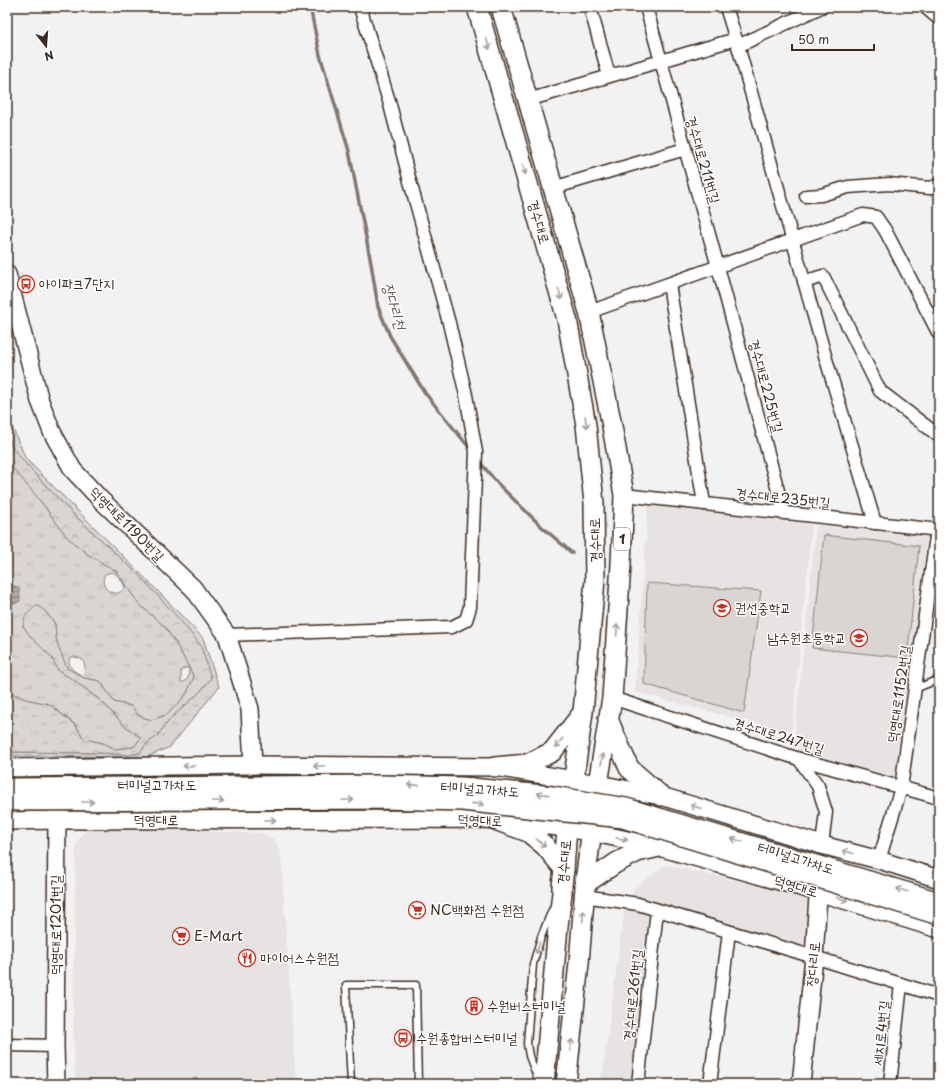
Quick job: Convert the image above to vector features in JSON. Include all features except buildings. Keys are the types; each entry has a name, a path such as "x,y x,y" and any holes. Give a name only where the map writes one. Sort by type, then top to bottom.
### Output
{"main road":[{"name":"경수대로","path":"478,7 567,319 586,426 594,503 595,580 583,712 567,828 562,893 540,1080"},
{"name":"경수대로","path":"501,7 589,312 624,495 612,698 598,784 585,890 579,964 566,1084"},
{"name":"덕영대로1190번길","path":"7,274 40,401 52,432 73,470 101,500 193,588 227,635 250,709 253,766"},
{"path":"7,768 253,766 495,767 526,764 552,752 583,712"},
{"path":"608,719 629,768 661,796"},
{"name":"덕영대로1201번길","path":"54,767 57,820 56,1084"},
{"path":"495,767 661,796 939,879"},
{"name":"터미널고가차도","path":"7,787 380,784 462,786 552,795 626,807 939,901"},
{"name":"터미널고가차도","path":"7,802 380,800 462,802 623,819 939,916"},
{"path":"495,820 528,832 545,846 563,878"},
{"name":"덕영대로","path":"7,821 495,820 567,828 659,847 818,892 939,929"},
{"name":"장다리로","path":"801,1084 814,957 822,845"},
{"path":"585,890 616,863 637,852 659,847"}],"street":[{"path":"227,635 452,627 466,620 470,607 476,452 466,395 449,323 389,102 360,7"},
{"path":"590,7 609,76"},
{"name":"경수대로211번길","path":"646,7 718,267"},
{"path":"726,7 804,282 875,523"},
{"path":"528,100 660,61 737,42 821,7"},
{"path":"925,7 939,19"},
{"name":"경수대로","path":"553,188 685,149"},
{"path":"806,196 821,195 848,187 889,184 930,188 939,185"},
{"path":"589,312 863,215 876,217 939,334"},
{"name":"경수대로225번길","path":"718,267 784,513"},
{"path":"804,282 823,276 880,391 939,436"},
{"path":"669,284 704,504"},
{"name":"경수대로235번길","path":"624,495 938,530"},
{"name":"덕영대로1152번길","path":"879,860 901,788 938,530"},
{"name":"경수대로247번길","path":"612,698 799,759 939,798"},
{"path":"799,759 818,786 826,812 822,845"},
{"path":"585,890 638,904 814,957"},
{"name":"경수대로261번길","path":"638,1084 657,910"},
{"path":"710,1084 729,932"},
{"name":"세지로4번길","path":"814,957 939,996"},
{"name":"세지로4번길","path":"890,1084 901,984"},
{"path":"7,1045 55,1046"}],"lane":[{"path":"915,689 939,679"},
{"path":"540,1080 529,1056 527,1044 533,964 541,937 563,878"},
{"path":"549,951 558,926"},
{"path":"351,1084 346,985 416,985 418,1084"},
{"path":"538,1064 540,1080"},
{"path":"536,1084 540,1080"}],"shaded area":[{"name":"권선중학교","path":"648,505 812,524 792,730 783,731 635,692"},
{"name":"남수원초등학교","path":"816,525 928,537 894,779 801,752 794,740"},
{"path":"10,584 19,588 20,601 7,604 7,585"},
{"path":"93,827 262,833 275,840 281,853 296,1084 75,1084 73,1009 76,844 82,834"},
{"path":"665,865 807,896 805,952 633,900 633,889"},
{"path":"625,905 655,912 637,1084 601,1084"}],"green space":[{"path":"7,415 26,459 203,638 219,687 170,747 147,757 7,756 7,752 100,753 129,755 140,753 146,744 156,737 171,718 200,692 211,678 139,575 72,513 13,449 7,431"},
{"path":"7,431 13,449 32,471 72,513 139,575 180,620 201,646 211,678 200,692 171,718 156,737 146,744 140,753 129,755 100,753 7,752 7,691 25,699 49,704 76,726 84,739 103,743 115,749 134,747 141,738 123,724 101,701 58,670 52,658 31,637 23,626 25,616 37,605 46,612 55,624 56,638 59,649 67,668 84,678 100,681 114,702 131,706 139,716 151,720 167,715 186,695 194,677 178,647 165,627 139,604 116,571 89,555 67,537 42,503 7,461"},
{"path":"7,460 67,537 89,555 116,571 139,604 165,627 178,647 194,677 186,695 167,715 151,720 139,716 131,706 114,702 100,681 84,678 67,668 56,638 55,624 46,612 36,605 23,626 31,637 52,658 58,670 101,701 123,724 141,738 134,747 115,749 103,743 84,739 76,725 49,704 25,699 7,691 7,604 16,603 10,584 7,585","holes":["112,572 120,578 123,583 125,588 121,592 112,593 105,588 103,579 105,574","72,657 82,659 85,667 85,671 82,675 72,669 69,664 69,659","188,667 189,676 184,682 181,682 181,670"]},
{"path":"824,535 919,546 907,658 812,648"},
{"path":"647,583 761,591 744,713 644,684"}],"waterway":[{"name":"장다리천","path":"310,7 320,55 349,151 378,307 390,336 425,393 472,451"},
{"name":"장다리천","path":"479,461 499,485 541,526 572,553"}],"place":[{"name":"아이파크7단지","path":"26,284"},
{"name":"권선중학교","path":"722,608"},
{"name":"남수원초등학교","path":"859,638"},
{"name":"NC백화점 수원점","path":"417,910"},
{"name":"E-Mart","path":"181,936"},
{"name":"마이어스수원점","path":"247,958"},
{"name":"수원버스터미널","path":"474,1006"},
{"name":"수원종합버스터미널","path":"403,1038"}]}
